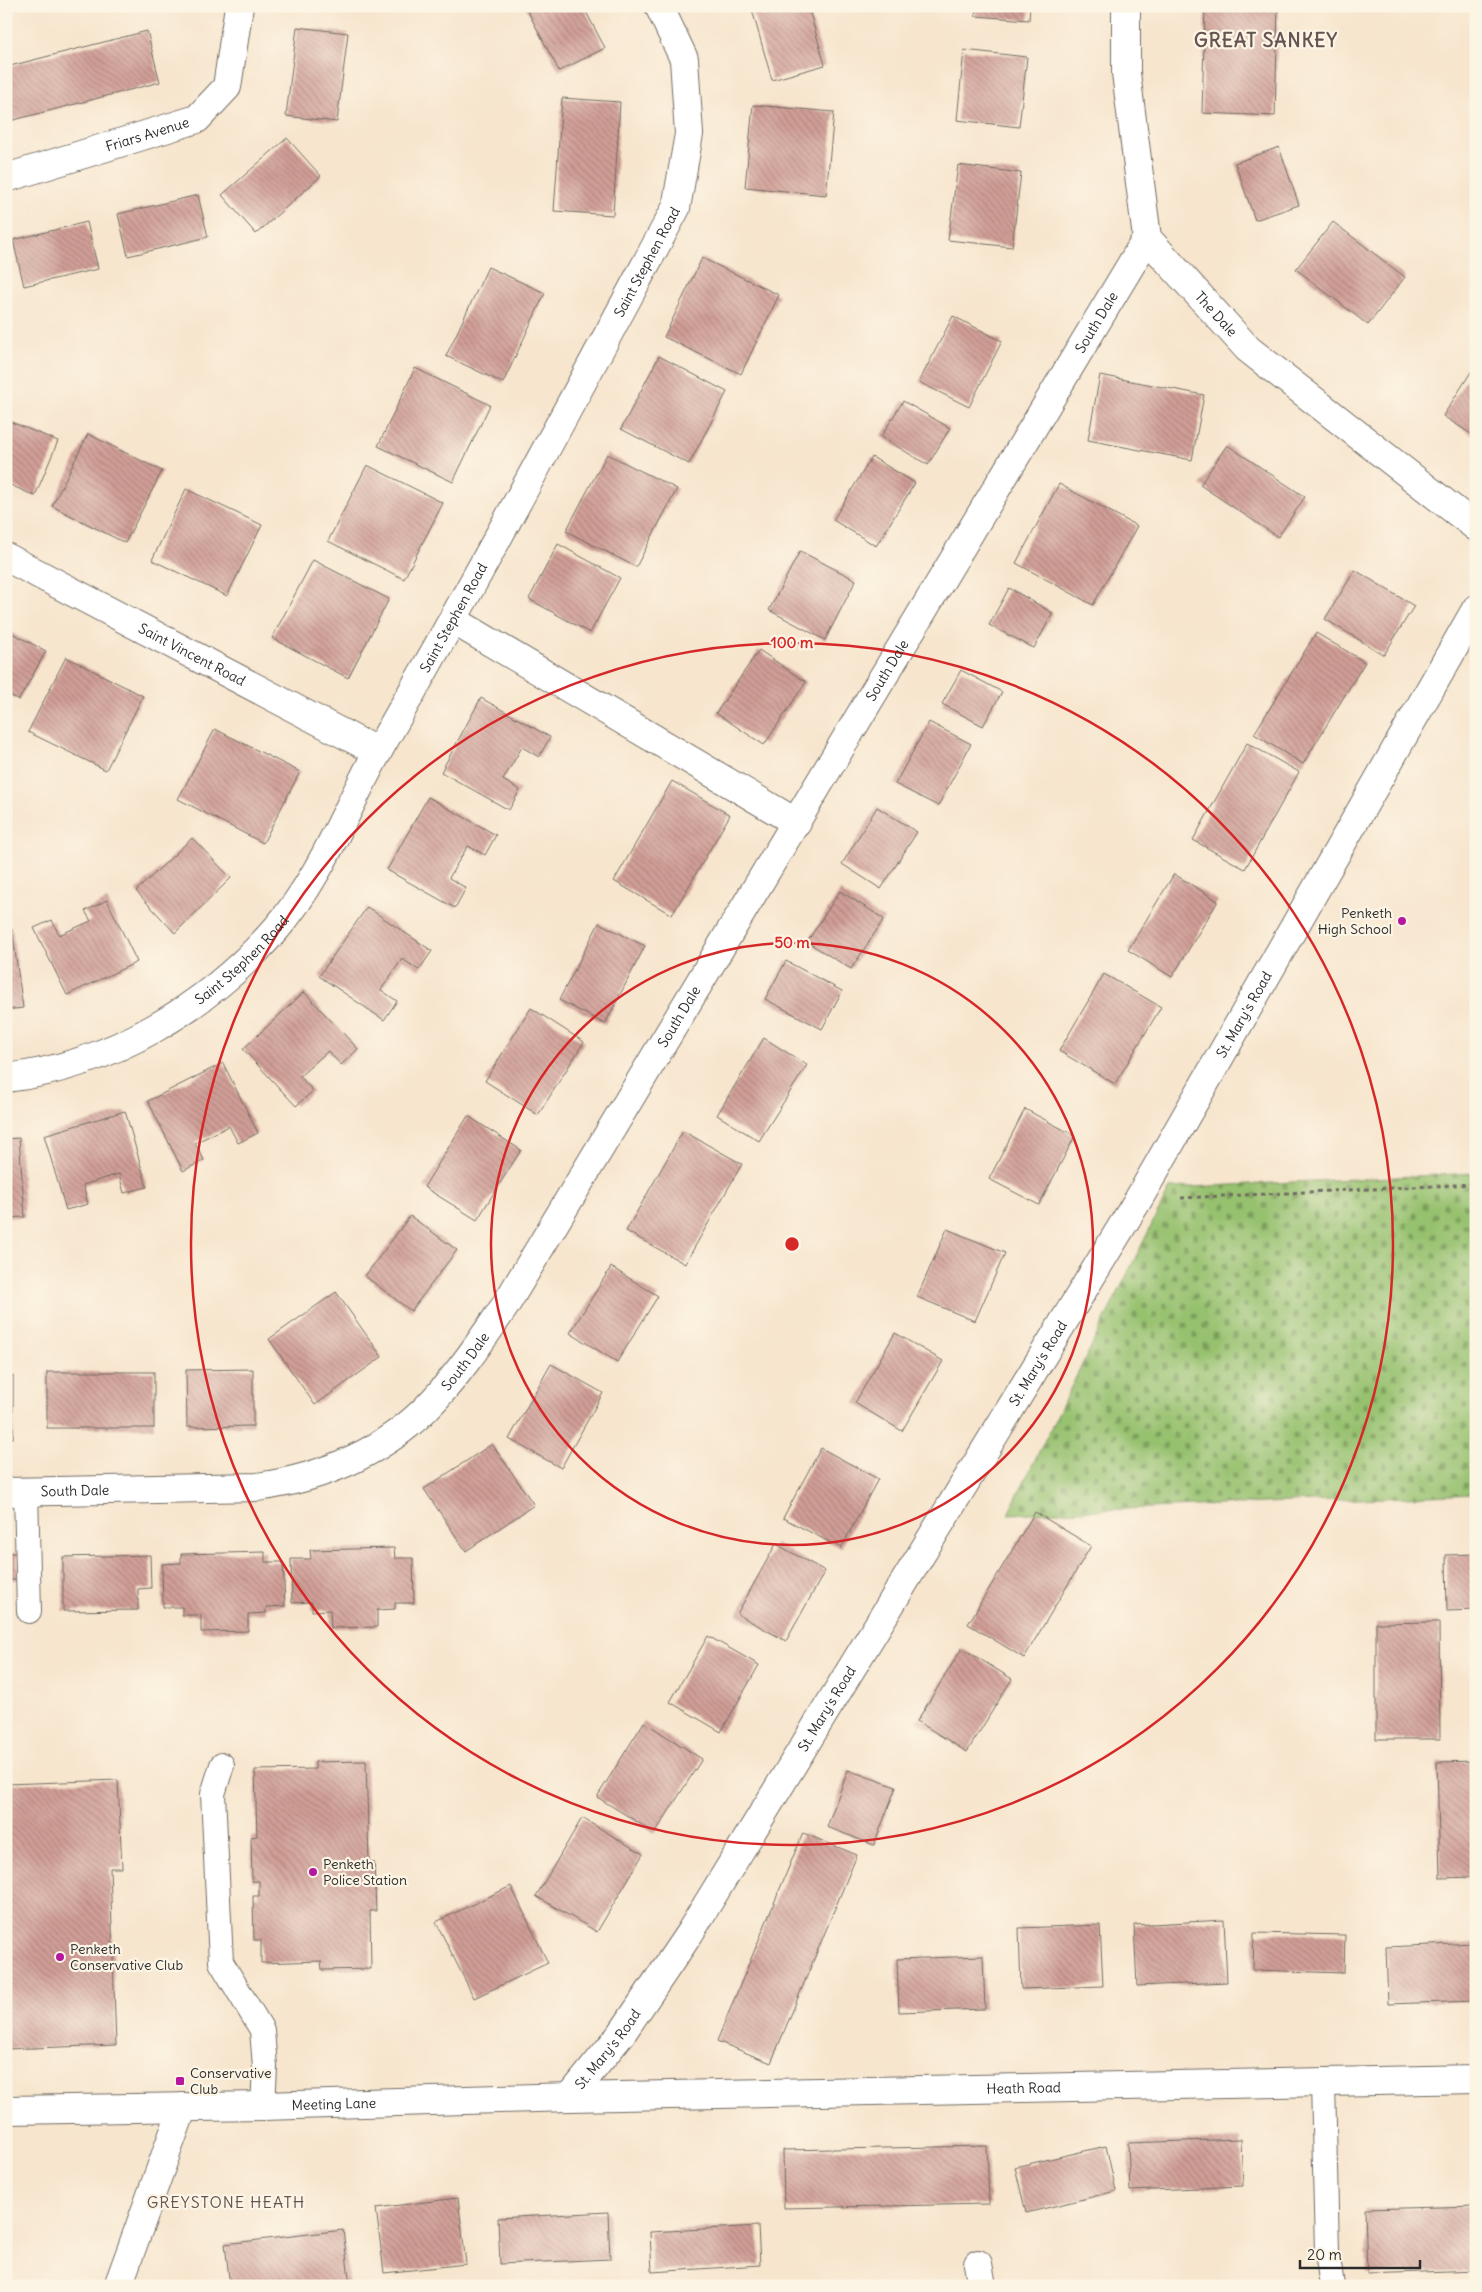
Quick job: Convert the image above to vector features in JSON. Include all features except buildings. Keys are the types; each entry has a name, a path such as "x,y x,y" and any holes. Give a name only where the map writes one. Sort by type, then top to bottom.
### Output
{"street":[{"name":"Friars Avenue","path":"6,178 197,119 227,88 239,6"},
{"name":"Saint Stephen Road","path":"6,1078 26,1076 83,1061 142,1036 190,1007 234,972 277,928 313,878 378,752 454,620 676,208 689,134 684,59 659,6"},
{"path":"1126,6 1126,73 1146,238"},
{"name":"The Dale","path":"1146,238 1248,349 1476,527"},
{"name":"South Dale","path":"16,1492 257,1487 290,1482 367,1453 399,1432 434,1400 470,1356 505,1306 797,823 1146,238"},
{"name":"Saint Vincent Road","path":"6,557 378,752"},
{"name":"St. Mary's Road","path":"570,2097 622,2032 689,1934 1138,1200 1476,609"},
{"path":"454,620 797,823"},
{"name":"Heath Road","path":"570,2097 1476,2079"},
{"name":"Meeting Lane","path":"6,2110 183,2108 570,2097"},
{"path":"118,2285 183,2108"}],"lane":[{"path":"16,1492 29,1611"},
{"path":"222,1765 213,1794 221,1962 262,2030 266,2067 263,2106"},
{"path":"1323,2082 1327,2252 1332,2286"}],"path":[{"path":"1138,1200 1476,1184"},
{"path":"6,2284 118,2285"}],"green space":[{"path":"1476,1173 1476,1494 1008,1514 1170,1188"}],"place":[{"name":"Penketh High School","path":"1402,921"},
{"name":"Penketh Police Station","path":"313,1872"},
{"name":"Penketh Conservative Club","path":"60,1957"},
{"name":"Conservative Club","path":"180,2081"}],"district":[{"name":"GREAT SANKEY","path":"1266,40"},
{"name":"GREYSTONE HEATH","path":"226,2202"}]}
